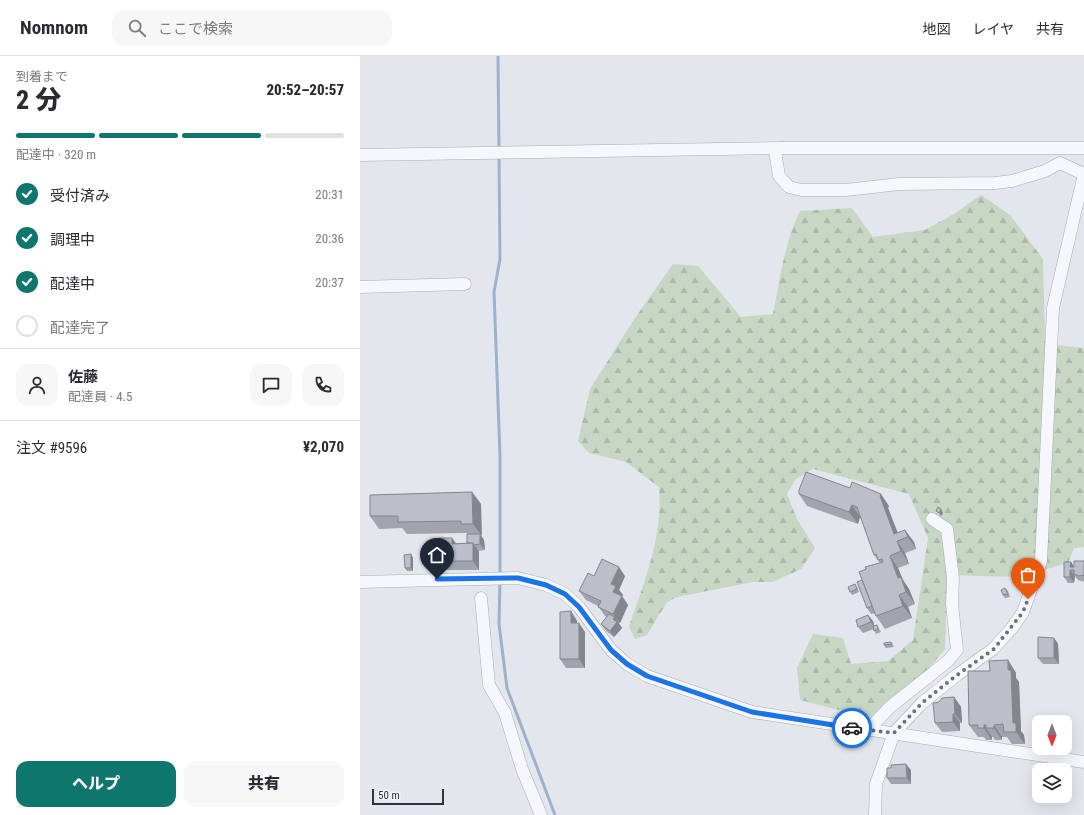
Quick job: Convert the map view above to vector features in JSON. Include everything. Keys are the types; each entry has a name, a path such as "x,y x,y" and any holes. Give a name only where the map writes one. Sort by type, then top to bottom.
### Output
{"street":[{"path":"782,148 775,151 778,176 789,187 801,190 846,190 899,184 995,183 1012,181 1032,175 1045,171 1060,163 1084,174 1054,308 1041,561 1034,586 1023,612 994,649 957,675 922,703 894,733 876,784 875,815"},
{"path":"360,156 487,152 782,148 1084,148"},
{"path":"360,286 465,284"},
{"path":"868,730 890,707 948,661 957,650 952,604 953,578 947,529 932,519"},
{"path":"360,582 518,578 546,585 565,594 579,607 611,650 627,664 647,676 752,712 1084,762"},
{"path":"481,598 489,685 505,713 522,769 541,815"}],"green space":[{"path":"981,195 1010,215 1043,259 1045,344 1084,348 1084,547 1074,548 1068,563 1019,577 947,575 945,649 886,720 800,700 797,668 813,634 843,638 851,664 888,661 913,640 928,538 909,494 813,469 796,479 787,494 797,519 815,548 801,569 773,582 753,582 677,597 667,602 647,635 635,639 629,627 652,558 660,505 659,487 626,462 589,453 578,441 590,389 635,318 673,264 698,266 741,317 773,314 786,249 800,211 852,208 873,237 925,230 957,212"}],"building":[{"path":"806,472 850,488 852,482 881,494 880,496 894,534 905,530 908,537 897,541 901,551 890,556 898,578 901,577 906,592 899,595 903,606 876,616 859,572 866,569 865,567 883,562 882,559 878,560 876,554 874,555 857,507 852,505 849,512 799,494 799,490"},
{"path":"472,492 473,524 461,524 461,521 398,522 398,516 370,516 370,495"},
{"path":"938,507 941,509 939,513 936,511"},
{"path":"467,534 480,534 480,544 474,545 473,543 467,543"},
{"path":"439,538 452,538 452,544 473,543 473,561 439,561"},
{"path":"411,554 411,568 405,568 404,555"},
{"path":"602,559 619,567 611,584 616,586 613,592 622,596 613,614 598,607 601,601 579,591 588,573 594,576"},
{"path":"1074,561 1084,561 1084,575 1079,576 1074,574 1074,570 1070,570 1070,577 1064,577 1064,562 1071,562 1070,567 1074,567"},
{"path":"862,580 872,606 867,608 857,582"},
{"path":"855,584 857,589 850,592 848,587"},
{"path":"1005,588 1008,594 1003,595 1001,590"},
{"path":"571,611 571,623 579,623 579,659 560,659 560,612"},
{"path":"609,614 615,617 613,619 617,622 610,631 601,624"},
{"path":"868,615 871,622 858,627 856,620"},
{"path":"877,625 878,629 874,631 873,626"},
{"path":"1038,637 1054,638 1054,658 1038,658"},
{"path":"891,642 892,644 884,645 884,643"},
{"path":"1008,660 1008,670 1011,670 1013,723 1016,723 1016,732 1004,732 1003,724 994,725 994,728 986,728 986,725 984,725 984,728 978,728 978,725 969,725 968,671 990,671 989,661"},
{"path":"954,697 955,714 953,714 953,722 935,723 933,703 939,702 942,698"},
{"path":"906,764 907,778 887,778 887,768 891,768 891,765"}],"waterway":[{"path":"498,56 499,150"},
{"path":"499,156 500,259 494,292 500,456 500,575"},
{"path":"500,581 499,624 507,688 555,815"}],"way so far":[{"path":"852,728 894,733 922,703 957,675 994,649 1012,628 1023,612 1028,599"}],"route":[{"path":"437,579 518,578 546,585 565,594 579,607 611,650 627,664 647,676 752,712 794,720 852,728"}]}
